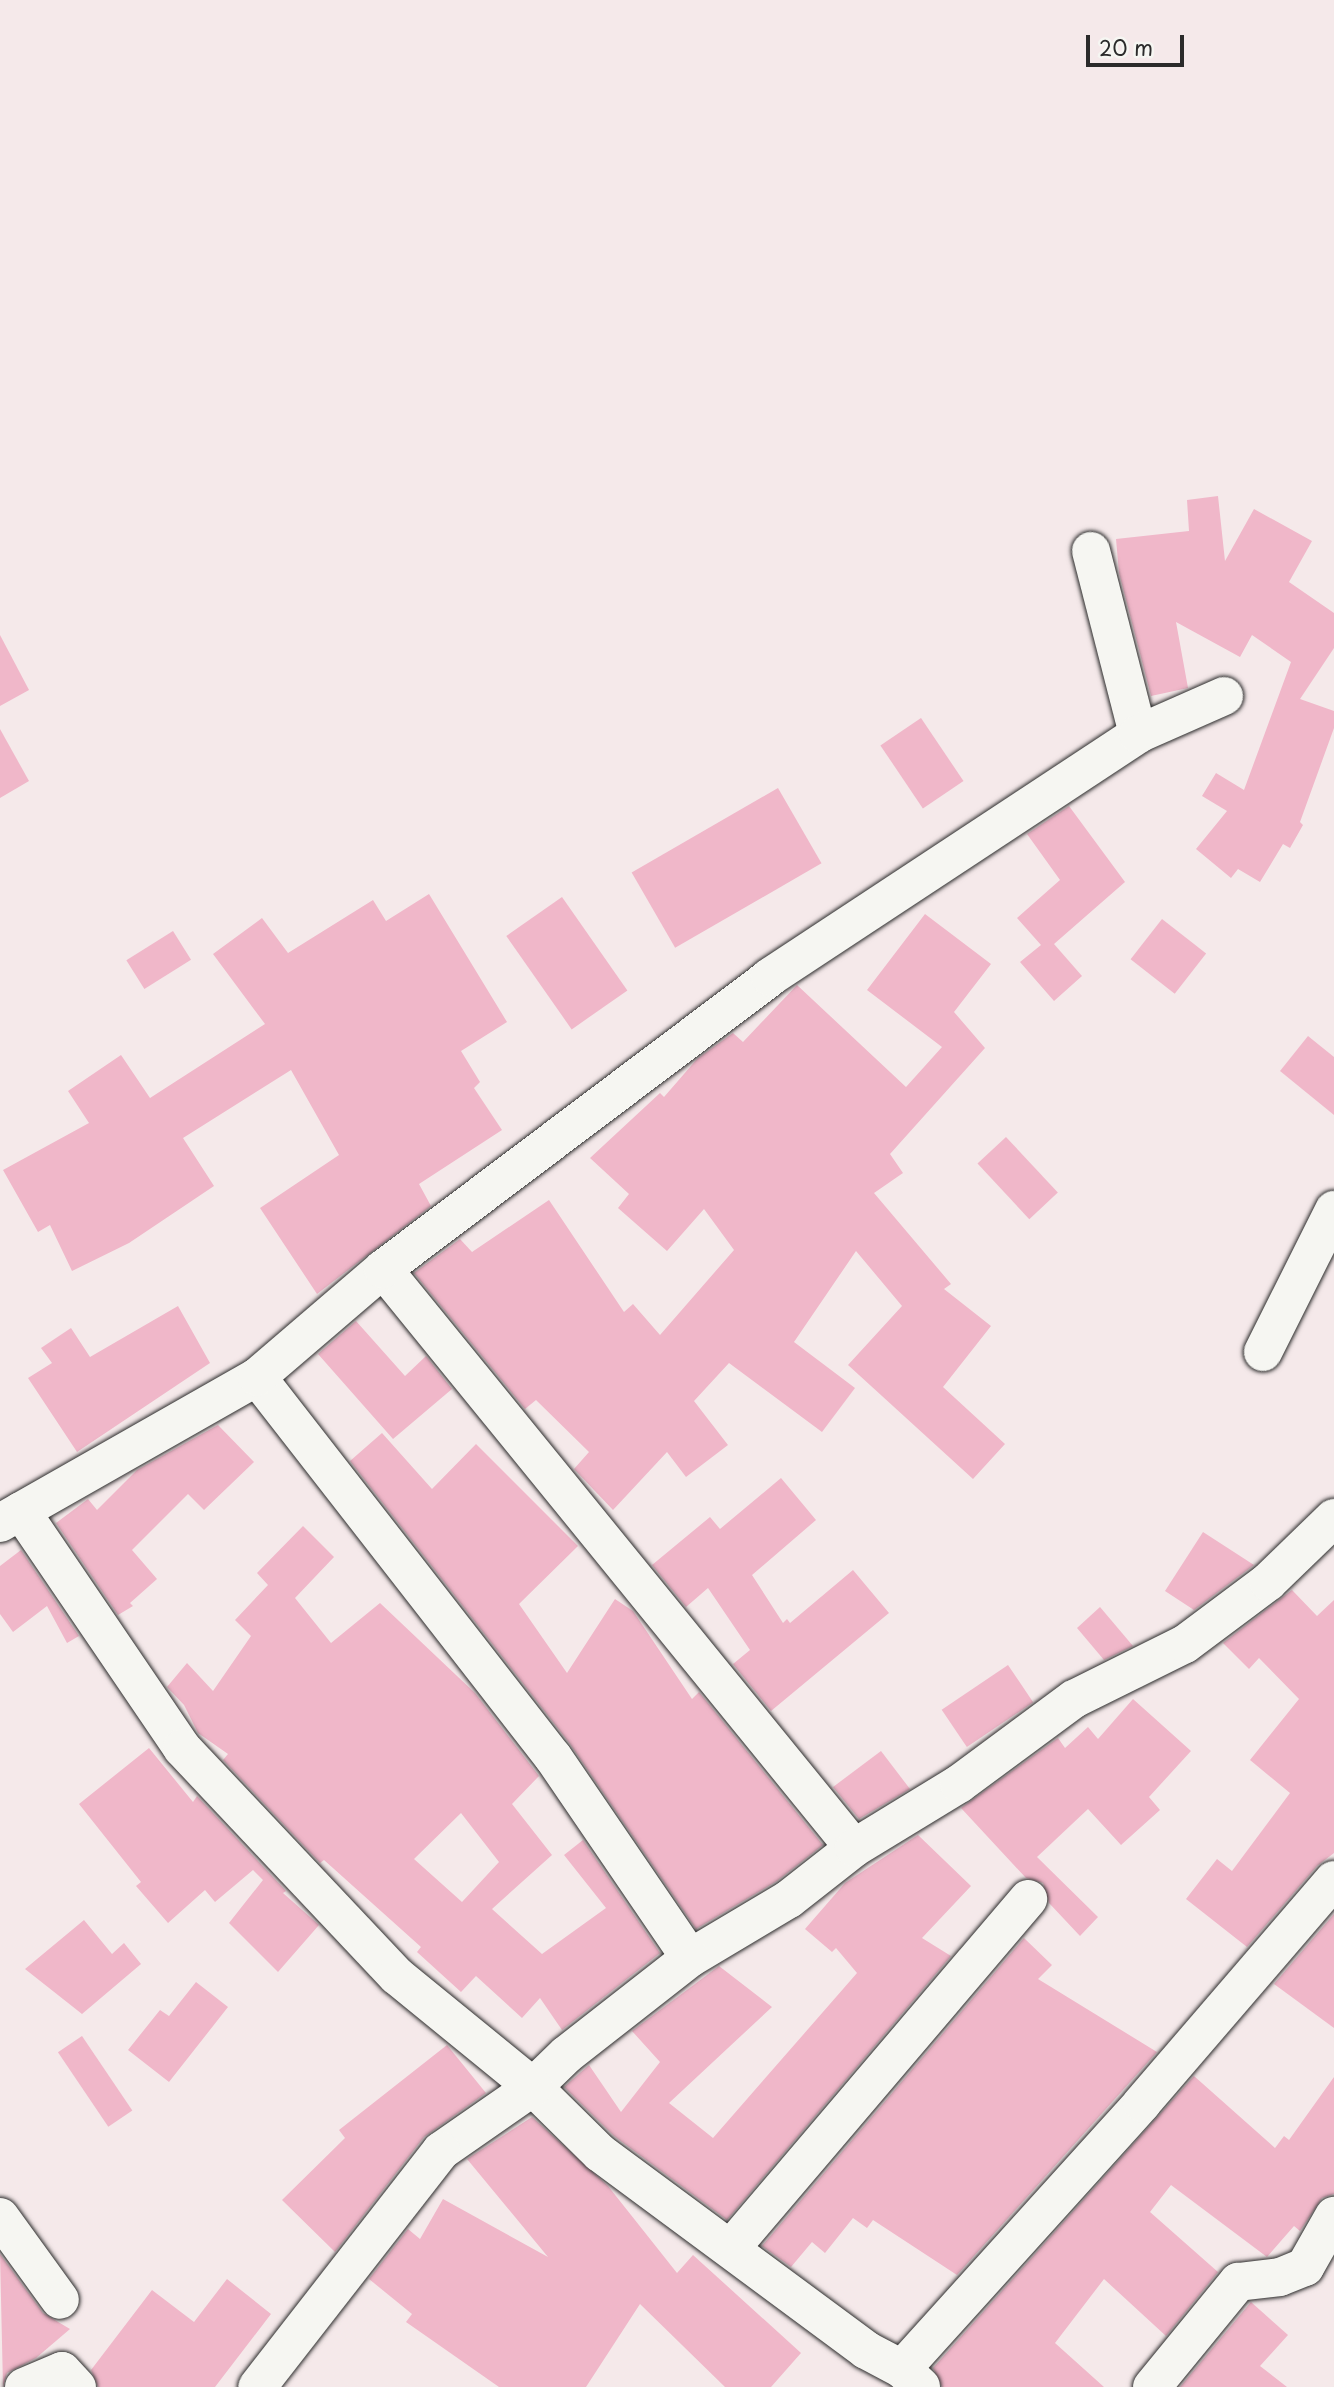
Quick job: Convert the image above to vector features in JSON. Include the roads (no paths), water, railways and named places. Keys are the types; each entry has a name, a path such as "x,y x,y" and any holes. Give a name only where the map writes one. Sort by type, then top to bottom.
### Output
{"street":[{"path":"1091,551 1138,734"},
{"path":"1223,696 1138,734 770,977 383,1269 257,1377 10,1517 182,1748 397,1976 533,2087 600,2153 732,2247 866,2350 911,2378 1334,1880"},
{"path":"1263,1352 1334,1210"},
{"path":"383,1269 854,1848"},
{"path":"257,1377 553,1757 690,1958"},
{"path":"257,2387 441,2151 533,2087 566,2055 690,1958 789,1899 854,1848 959,1784 1074,1699 1185,1644 1329,1536"},
{"path":"732,2247 1028,1899"},
{"path":"1152,2387 1238,2282 1280,2277 1305,2267 1334,2216"},
{"path":"0,2217 60,2300"},
{"path":"24,2387 62,2371 78,2387"}]}
